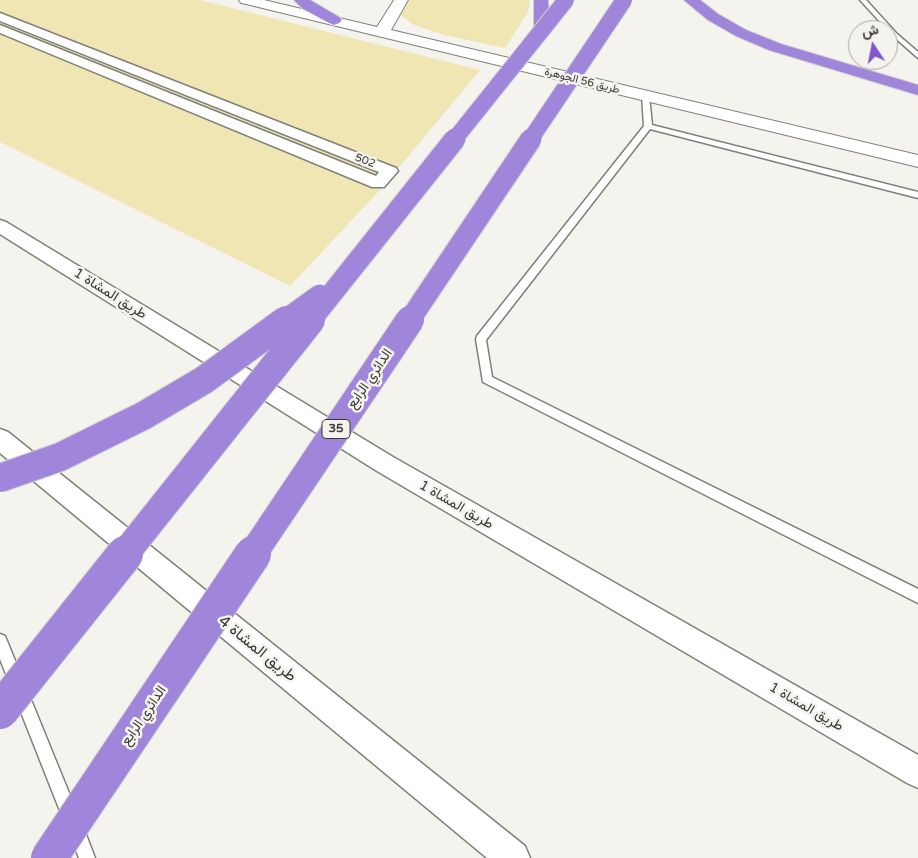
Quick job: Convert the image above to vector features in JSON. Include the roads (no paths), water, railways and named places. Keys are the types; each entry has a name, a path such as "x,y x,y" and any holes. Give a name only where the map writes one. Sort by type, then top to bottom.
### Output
{"highway":[{"path":"301,0 308,6 334,20"},
{"path":"541,0 542,32"},
{"path":"0,711 566,0"},
{"name":"الدائري الرابع","path":"49,858 624,0"},
{"path":"691,1 713,17 741,33 775,47 822,63 918,90"},
{"path":"0,478 60,457 143,416 204,380 348,275"},
{"path":"60,858 87,802"}],"main road":[{"name":"طريق 56 الجوهرة","path":"246,0 918,161"},
{"path":"382,32 401,0"}],"street":[{"name":"502","path":"0,17 390,171 378,183 0,29"},
{"name":"طريق المشاة 1","path":"0,226 385,464 918,772"},
{"name":"طريق المشاة 4","path":"0,439 513,858"}],"lane":[{"path":"864,0 894,35 918,56"},
{"path":"645,96 648,126 481,339 487,379 918,596"},
{"path":"648,126 918,196"},
{"path":"0,640 87,858"}]}
